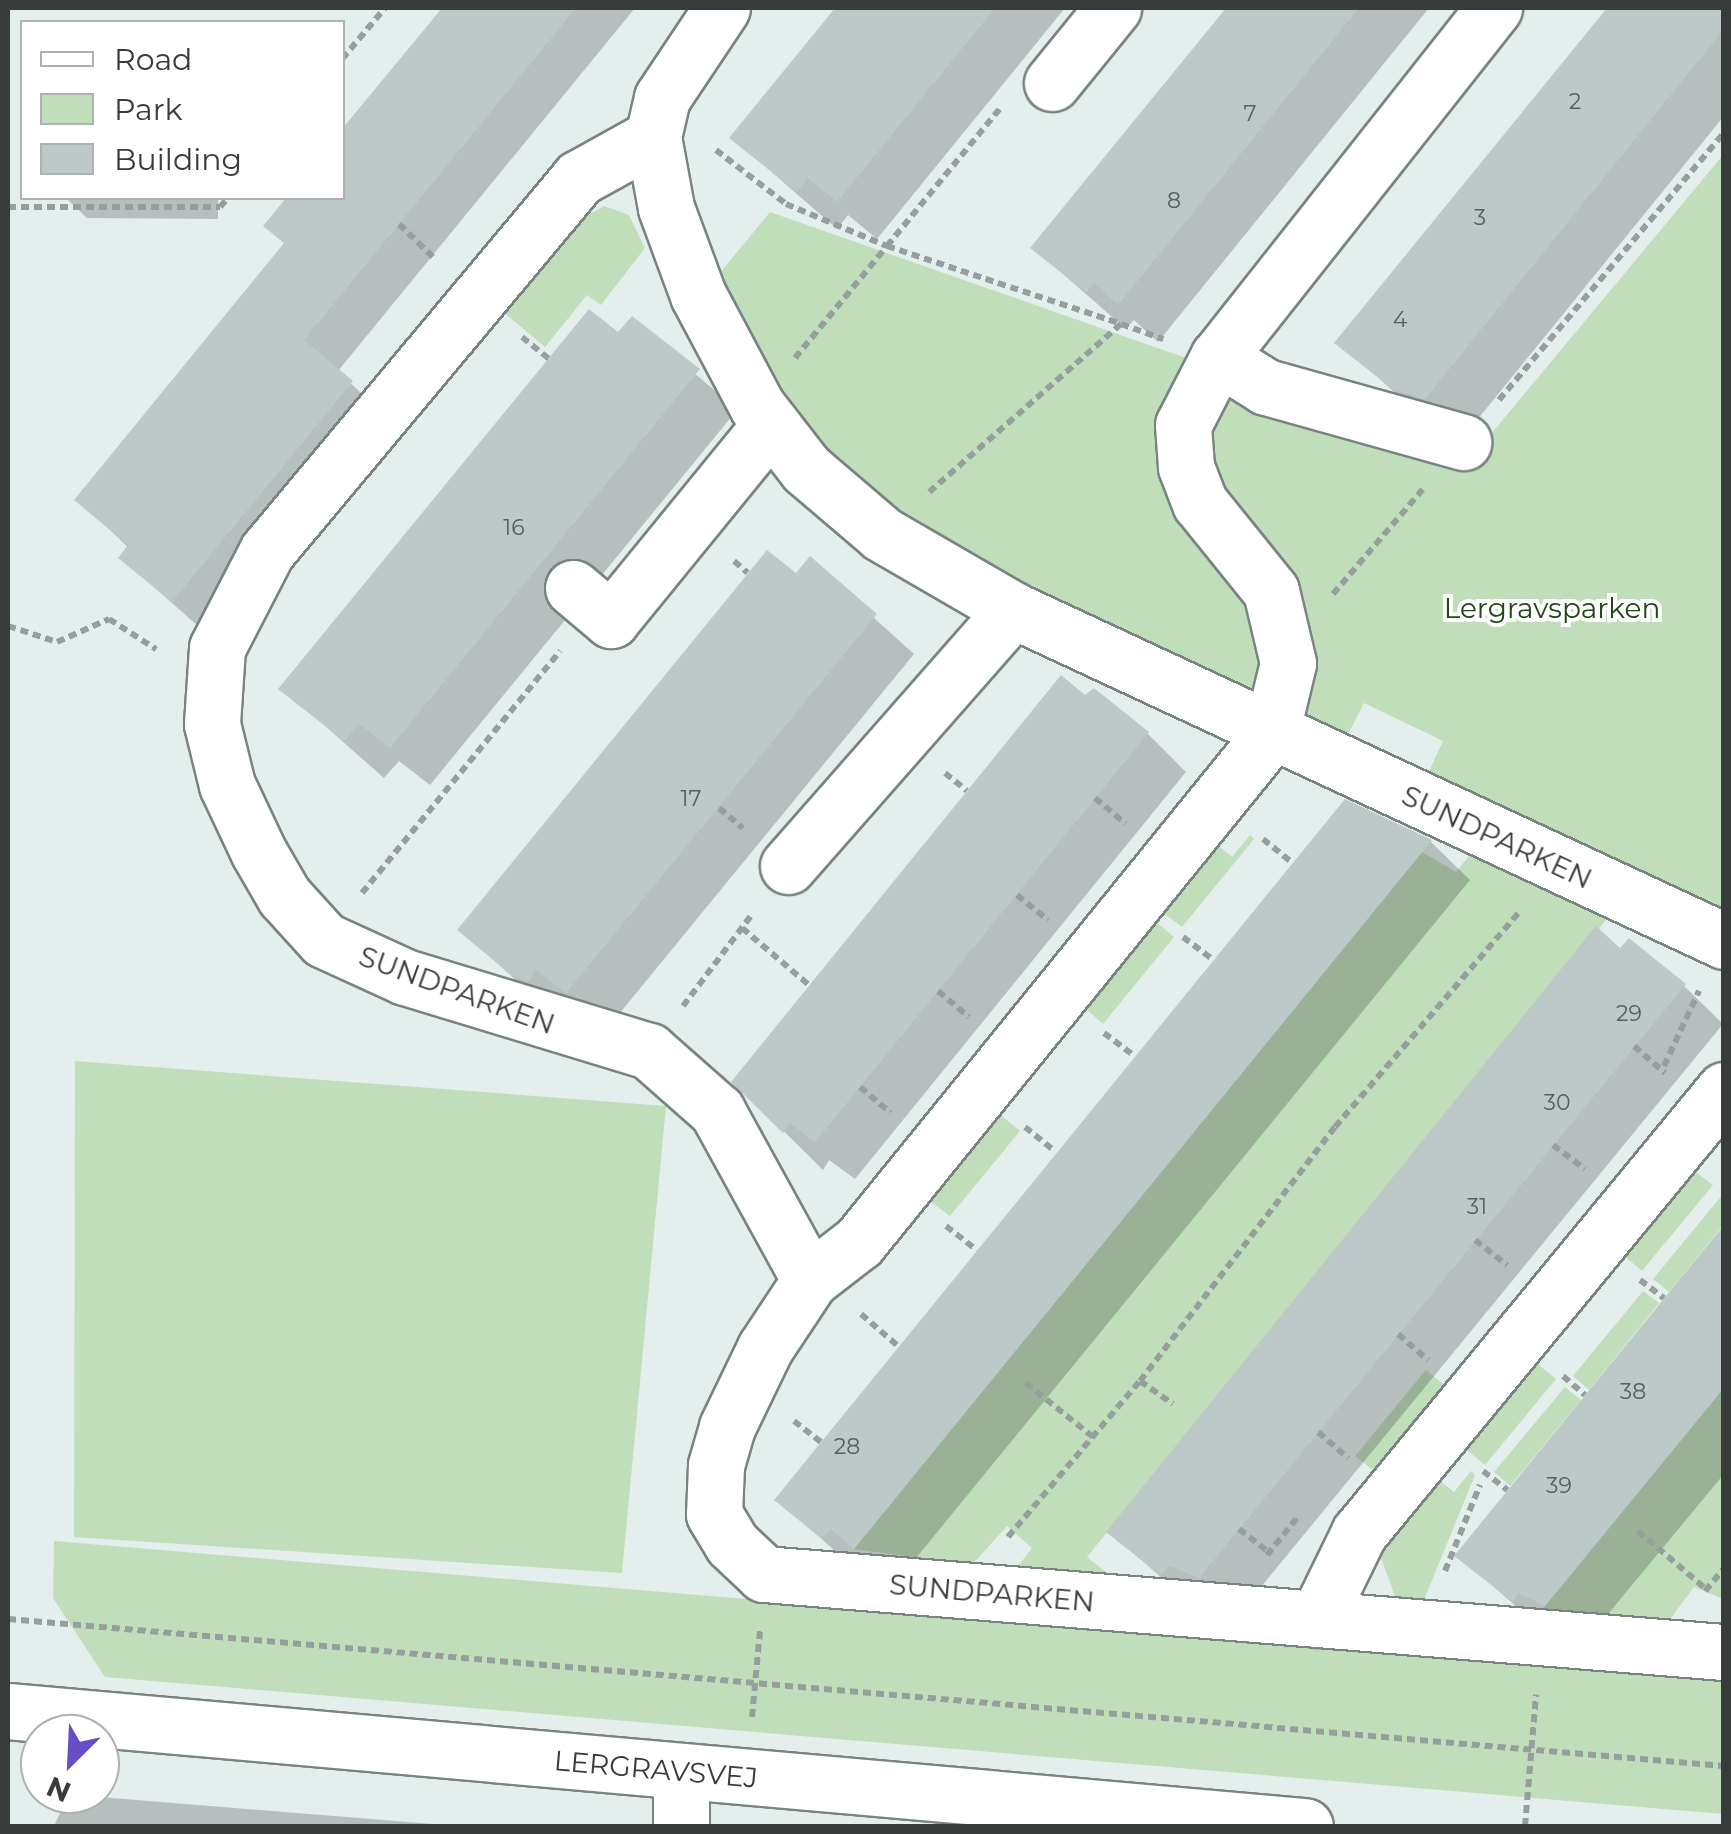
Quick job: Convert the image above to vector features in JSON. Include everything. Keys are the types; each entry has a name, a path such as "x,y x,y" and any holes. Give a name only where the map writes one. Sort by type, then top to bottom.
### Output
{"street":[{"name":"SUNDPARKEN","path":"722,8 657,117 580,178 267,551 217,648 212,724 227,784 284,896 324,940 405,977 649,1051 717,1111 810,1280"},
{"path":"1052,82 1113,8"},
{"path":"764,1574 732,1544 714,1514 716,1465 766,1348 810,1280 859,1242 1271,734 1288,664 1271,592 1200,503 1186,466 1183,426 1218,358 1494,8"},
{"name":"SUNDPARKEN","path":"657,117 666,208 698,295 764,415 806,468 882,534 1013,610 1271,734 1724,941"},
{"path":"1218,358 1266,387 1464,442"},
{"path":"584,598 611,620 764,415"},
{"path":"788,866 1013,610"},
{"path":"1317,1619 1358,1533 1724,1090"},
{"name":"SUNDPARKEN","path":"764,1574 1724,1652"},
{"name":"LERGRAVSVEJ","path":"8,1712 1305,1826"},
{"path":"681,1772 681,1826"}],"path":[{"path":"345,55 385,8"},
{"path":"764,415 887,246 1014,91 1052,82"},
{"path":"657,117 701,138 786,204 887,246 1121,324 882,534"},
{"path":"1282,634 1307,624 1724,133"},
{"path":"8,207 220,207 226,200"},
{"path":"521,336 548,358"},
{"path":"324,940 584,598"},
{"path":"8,626 56,642 108,618 147,640 185,677 214,687"},
{"path":"950,778 967,790"},
{"path":"962,1590 1140,1381 1335,1127 1559,865"},
{"path":"649,1051 788,866"},
{"path":"742,928 809,985"},
{"path":"1630,1295 1653,1268"},
{"path":"1552,1390 1575,1363"},
{"path":"1140,1381 1173,1404"},
{"path":"1026,1383 1093,1437"},
{"path":"1422,1628 1496,1459"},
{"path":"1638,1530 1706,1589"},
{"path":"747,1778 764,1574"},
{"path":"8,1619 1724,1766"},
{"path":"1525,1826 1541,1638"}],"green space":[{"name":"Lergravsparken","path":"1723,155 1723,915 1426,778 1443,741 1364,703 1345,740 936,552 831,470 767,380 719,274 770,212 1471,458"},
{"path":"604,206 629,215 645,248 601,305 587,295 545,347 502,311 576,222"},
{"path":"1250,835 1254,839 1182,927 1162,912 1217,845 1232,857"},
{"path":"1422,852 1456,872 1472,852 1610,915 1087,1557 1116,1580 1015,1570 1032,1548 1007,1526 972,1565 854,1549"},
{"path":"1155,921 1174,937 1103,1024 1084,1007"},
{"path":"75,1061 666,1106 622,1573 74,1537"},
{"path":"998,1113 1020,1131 950,1216 927,1199"},
{"path":"1693,1170 1713,1185 1642,1271 1623,1255"},
{"path":"1723,1194 1723,1225 1669,1292 1653,1279"},
{"path":"1643,1291 1659,1303 1589,1390 1573,1376"},
{"path":"1534,1361 1556,1379 1485,1465 1463,1447"},
{"path":"1426,1370 1448,1388 1378,1474 1355,1456"},
{"path":"1565,1387 1581,1400 1510,1486 1494,1472"},
{"path":"1723,1388 1723,1599 1694,1587 1665,1626 1541,1611"},
{"path":"1471,1471 1475,1475 1424,1600 1396,1599 1380,1555 1439,1480 1454,1492"},
{"path":"54,1541 1723,1681 1723,1814 105,1677 53,1598"}],"building":[{"path":"442,8 576,8 304,340 353,381 172,602 118,558 128,545 74,500 284,243 263,226 284,200 345,200 345,125"},
{"path":"835,8 995,8 837,202 808,178 797,192 729,138"},
{"path":"1226,8 1359,8 1118,305 1094,283 1086,292 1030,248"},
{"path":"1607,8 1724,8 1724,29 1425,399 1394,390 1334,343"},
{"path":"589,309 618,332 632,316 700,369 390,748 359,724 344,741 278,689"},
{"path":"767,550 796,573 810,556 877,614 566,993 536,970 528,982 514,977 457,930"},
{"path":"1061,675 1085,695 1094,688 1149,732 815,1142 790,1123 783,1133 731,1082"},
{"path":"1345,799 1432,840 854,1549 831,1529 822,1539 774,1500"},
{"path":"1596,926 1620,948 1629,938 1686,984 1199,1578 1170,1566 1160,1575 1106,1532"},
{"path":"1724,1225 1724,1388 1545,1606 1519,1593 1513,1602 1454,1556"}]}
